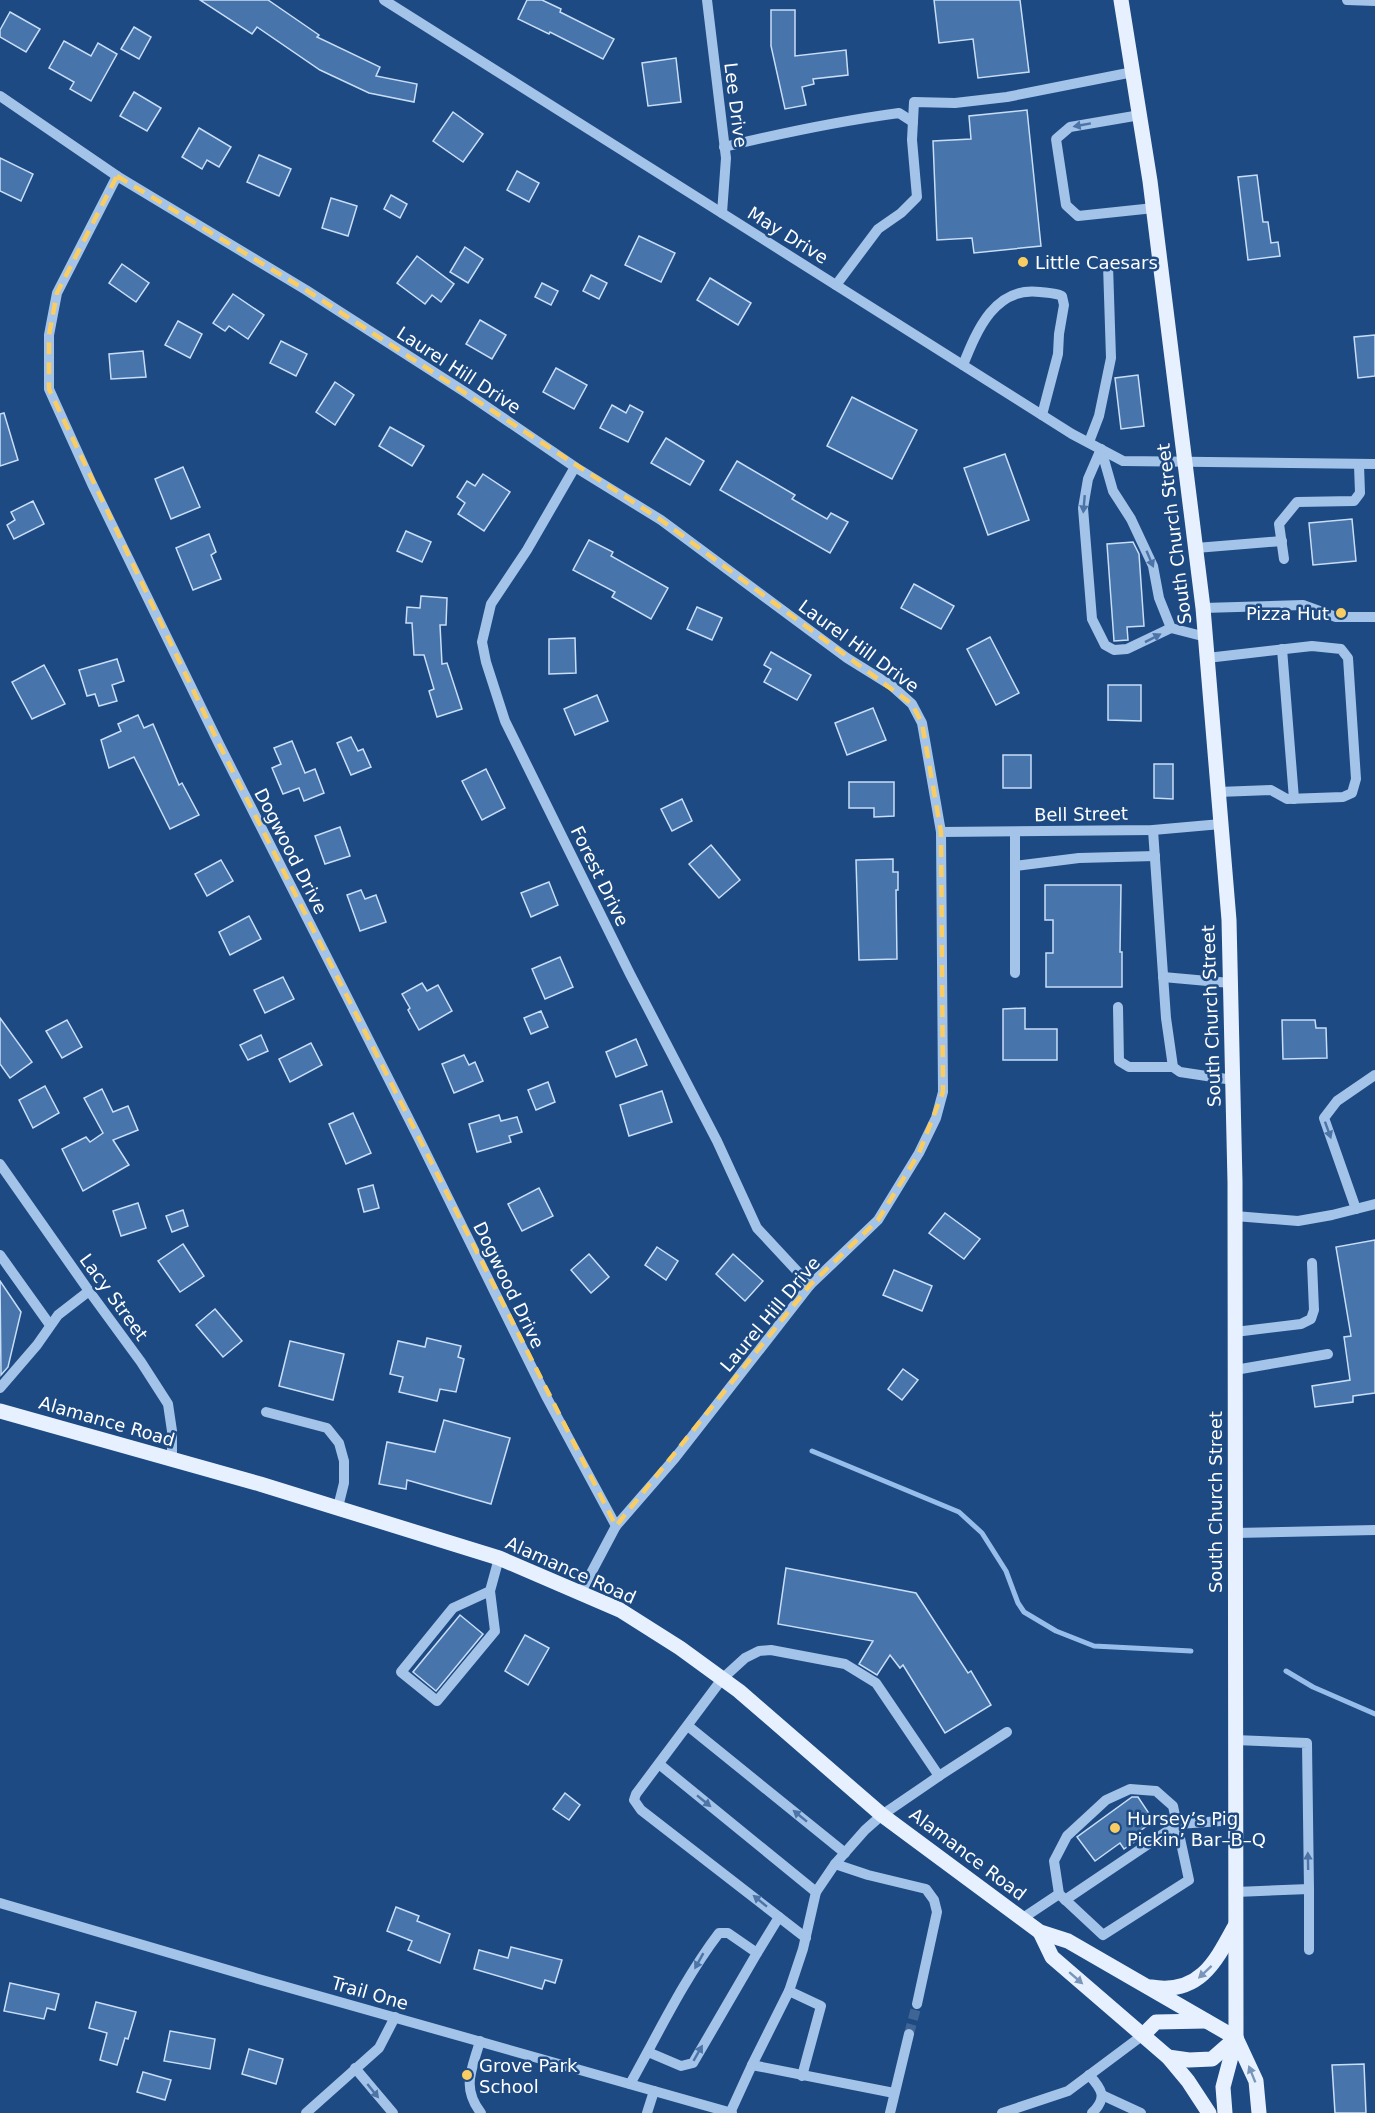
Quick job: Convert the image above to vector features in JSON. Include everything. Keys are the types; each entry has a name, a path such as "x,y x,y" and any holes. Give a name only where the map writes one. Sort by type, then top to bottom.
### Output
{"main road":[{"name":"South Church Street","path":"1121,0 1154,208 1196,548 1208,658 1229,920 1235,1216 1236,2038 1223,2087 1225,2113"},
{"name":"Alamance Road","path":"0,1411 338,1507 499,1558 620,1610 680,1648 739,1691 882,1815 1040,1932 1068,1941 1236,2038"},
{"path":"1148,1987 1179,1988 1197,1980 1211,1967 1236,1924"},
{"name":"Alamance Road","path":"1040,1932 1052,1958 1168,2057 1188,2081 1209,2113"},
{"path":"1143,2035 1156,2022 1206,2021"},
{"name":"South Church Street","path":"1236,2038 1256,2081 1258,2113"},
{"path":"1168,2057 1189,2060 1212,2059 1236,2038"}],"street":[{"name":"May Drive","path":"384,0 963,365 1089,442 1123,460 1375,465"},
{"name":"Lee Drive","path":"707,0 726,158 723,213"},
{"path":"1347,0 1375,1"},
{"path":"836,285 879,229 901,213 917,197 914,102 955,104 1007,97 1133,72"},
{"name":"Laurel Hill Drive","path":"0,96 117,176 306,290 468,394 575,467 661,520 847,658 892,686 912,704 922,723 942,832 944,1092 936,1118 919,1153 878,1220 810,1285 675,1458 616,1527 581,1592"},
{"path":"724,147 787,132 868,117 899,113 913,122"},
{"path":"1140,115 1070,127 1056,139 1066,205 1078,216 1154,208"},
{"name":"Dogwood Drive","path":"117,176 57,293 49,335 50,388 92,484 219,744 547,1398 616,1527"},
{"path":"1089,442 1099,416 1111,358 1108,265"},
{"path":"963,365 974,336 994,305 1014,293 1031,291 1055,293 1062,296 1065,305 1059,334 1058,354 1042,414"},
{"path":"1101,449 1113,491 1131,519 1153,566 1159,598 1171,628"},
{"path":"1101,449 1088,479 1083,508 1092,619 1105,645 1114,650 1127,649 1171,628 1206,637"},
{"path":"1284,559 1280,524 1297,502 1354,501 1360,493 1359,465"},
{"name":"Forest Drive","path":"575,467 527,550 491,604 482,642 486,662 505,721 630,974 717,1141 757,1228 810,1285"},
{"path":"1196,548 1282,541"},
{"path":"1203,608 1303,605 1336,617 1375,616"},
{"path":"1208,658 1312,646 1341,649 1348,658 1356,779 1352,794 1343,797 1287,799 1271,790 1218,792"},
{"path":"1282,649 1294,799"},
{"name":"Bell Street","path":"942,832 1154,830 1221,824"},
{"path":"1154,830 1166,1018 1173,1067"},
{"path":"1015,832 1016,973"},
{"path":"1015,866 1078,858 1155,856"},
{"path":"1163,977 1230,983"},
{"path":"1118,1007 1119,1061 1129,1067 1173,1067 1180,1072 1233,1080"},
{"path":"1356,1209 1324,1118 1337,1101 1375,1075"},
{"name":"Lacy Street","path":"0,1164 141,1362 168,1404 172,1431 172,1460"},
{"path":"1235,1216 1298,1221 1375,1204"},
{"path":"0,1255 50,1325"},
{"path":"1235,1332 1301,1324 1311,1319 1314,1310 1312,1263"},
{"path":"0,1388 37,1345 57,1315 89,1291"},
{"path":"1235,1370 1328,1354"},
{"path":"266,1412 327,1428 339,1443 344,1461 344,1483 338,1507"},
{"path":"1235,1533 1375,1530"},
{"path":"490,1591 453,1608 401,1672 437,1701 495,1631 490,1591 499,1558"},
{"path":"806,1938 641,1810 634,1800 636,1794 722,1679 745,1658 759,1651 771,1650 845,1664 876,1683 939,1776"},
{"path":"688,1726 845,1853"},
{"path":"731,2113 789,1991 806,1938 816,1892 836,1864 865,1830 882,1815 1007,1731"},
{"path":"1235,1740 1307,1743 1309,1950"},
{"path":"659,1764 816,1892"},
{"path":"1130,1789 1156,1791 1173,1806 1189,1880 1103,1935 1062,1897 1054,1861 1067,1836 1106,1800 1130,1789"},
{"path":"1023,1918 1062,1897 1178,1824 1236,1820"},
{"path":"836,1864 868,1875 926,1889 934,1900 938,1911 917,2004"},
{"path":"1236,1892 1308,1889"},
{"name":"Trail One","path":"0,1903 731,2113"},
{"path":"648,2052 681,2066 693,2063 779,1917"},
{"path":"630,2084 705,1952 719,1933 728,1934 757,1953"},
{"path":"789,1991 821,2006 802,2076"},
{"path":"306,2113 379,2048 395,2017"},
{"path":"890,2113 909,2034"},
{"path":"1002,2113 1068,2091 1143,2035"},
{"path":"480,2042 469,2079 471,2099 481,2113"},
{"path":"752,2065 894,2093"},
{"path":"355,2068 393,2113"},
{"path":"1089,2075 1100,2087 1102,2095 1100,2103 1092,2113"},
{"path":"647,2113 654,2091"},
{"path":"1102,2095 1141,2113"}],"highlighted area":[{"path":"117,176 306,290 661,520 912,704 922,723 941,832 943,1092 919,1153 878,1220 810,1285 616,1526 219,744 49,389 49,335 57,293"}],"building":[{"path":"200,0 268,0 319,35 317,37 380,67 376,76 417,84 414,102 369,93 320,70 257,27 252,34"},
{"path":"527,0 542,0 561,9 560,12 614,39 603,59 550,32 549,34 518,19"},
{"path":"934,0 1020,0 1029,72 978,78 973,39 939,43"},
{"path":"771,10 795,10 795,56 846,50 848,75 813,79 814,84 802,87 806,105 785,109 771,46"},
{"path":"10,12 40,29 26,52 0,37 0,30"},
{"path":"134,27 151,37 139,59 121,49"},
{"path":"64,41 91,56 98,43 117,54 91,101 70,89 74,82 49,68"},
{"path":"676,58 681,102 648,106 642,63"},
{"path":"134,92 161,108 147,131 120,116"},
{"path":"1027,110 1041,246 974,253 972,238 937,240 933,141 971,139 969,116"},
{"path":"453,112 483,134 463,162 433,141"},
{"path":"199,128 231,147 219,167 207,160 202,169 182,157"},
{"path":"259,155 291,169 279,196 247,182"},
{"path":"0,158 33,174 21,201 0,191"},
{"path":"517,171 539,183 529,202 507,190"},
{"path":"1257,175 1263,222 1268,222 1271,243 1278,242 1280,256 1248,260 1238,177"},
{"path":"391,195 407,204 400,218 384,209"},
{"path":"331,198 357,206 348,236 322,228"},
{"path":"639,236 675,253 661,282 625,265"},
{"path":"465,247 483,259 468,283 450,272"},
{"path":"417,256 454,284 441,302 432,295 425,304 397,283"},
{"path":"122,264 149,283 136,302 109,283"},
{"path":"591,275 607,283 599,299 583,291"},
{"path":"710,278 751,303 738,325 697,300"},
{"path":"542,283 558,291 551,305 535,297"},
{"path":"233,294 264,315 248,339 229,326 225,331 213,323"},
{"path":"480,320 506,335 492,359 466,344"},
{"path":"178,321 202,334 190,358 165,345"},
{"path":"1375,335 1375,376 1358,378 1354,337"},
{"path":"281,341 307,354 296,376 270,363"},
{"path":"143,351 146,377 111,379 109,354"},
{"path":"556,368 587,385 574,409 543,392"},
{"path":"1138,375 1144,426 1121,429 1115,378"},
{"path":"335,382 354,395 335,425 316,412"},
{"path":"852,397 917,430 892,479 827,446"},
{"path":"612,405 626,413 630,405 643,412 628,442 600,428"},
{"path":"4,413 18,460 0,466 0,414"},
{"path":"390,427 424,446 412,466 379,446"},
{"path":"666,438 704,461 690,485 651,463"},
{"path":"1005,454 1029,520 988,535 964,468"},
{"path":"737,461 795,495 792,499 827,519 831,513 848,522 830,553 720,490"},
{"path":"183,467 200,507 171,519 155,479"},
{"path":"483,474 510,492 484,531 458,514 465,503 457,497 467,481 475,486"},
{"path":"33,501 44,524 14,539 7,525 15,520 11,512"},
{"path":"1352,519 1356,561 1313,565 1309,523"},
{"path":"406,531 431,542 422,562 397,551"},
{"path":"209,534 216,552 211,555 221,579 193,590 176,548"},
{"path":"589,540 613,552 611,556 668,588 651,619 612,597 615,592 573,570"},
{"path":"1133,542 1139,554 1144,626 1127,627 1128,640 1114,641 1107,544"},
{"path":"914,584 954,606 941,629 901,608"},
{"path":"421,596 447,598 446,625 440,625 442,664 447,663 462,709 437,717 429,691 434,689 424,655 414,655 412,623 406,623 407,607 420,608"},
{"path":"697,607 722,618 712,640 687,629"},
{"path":"990,637 1019,693 996,705 967,649"},
{"path":"575,638 576,673 549,674 549,639"},
{"path":"771,652 811,675 797,700 764,682 771,669 764,665"},
{"path":"117,659 124,681 112,685 117,701 99,706 95,694 87,696 79,670"},
{"path":"44,665 65,704 32,719 12,682"},
{"path":"1108,685 1141,685 1141,721 1108,720"},
{"path":"597,695 608,721 575,735 564,709"},
{"path":"873,708 886,740 847,755 835,723"},
{"path":"138,715 144,728 153,724 179,785 182,783 199,815 170,829 134,757 109,768 101,740 121,731 118,724"},
{"path":"351,737 358,751 363,749 371,767 351,775 337,743"},
{"path":"292,741 305,773 315,769 324,793 304,801 299,788 283,794 272,768 281,764 274,748"},
{"path":"1003,755 1031,755 1031,788 1003,788"},
{"path":"1154,764 1173,764 1173,799 1154,798"},
{"path":"486,769 505,808 482,820 462,781"},
{"path":"849,782 894,782 894,816 874,817 874,808 849,808"},
{"path":"682,799 692,821 672,831 661,809"},
{"path":"340,827 350,856 325,864 315,836"},
{"path":"711,845 740,880 719,898 689,864"},
{"path":"893,859 893,872 898,872 897,959 859,960 856,860"},
{"path":"221,860 233,881 207,896 195,874"},
{"path":"549,882 558,905 531,917 521,893"},
{"path":"1045,885 1121,885 1122,987 1046,987 1046,953 1053,953 1053,920 1045,920"},
{"path":"361,890 365,899 376,895 386,922 360,931 347,895"},
{"path":"249,916 261,939 230,955 219,932"},
{"path":"560,957 573,987 545,999 532,969"},
{"path":"283,977 294,999 265,1013 254,990"},
{"path":"422,983 427,991 438,985 452,1011 419,1030 402,994"},
{"path":"1025,1008 1025,1029 1057,1029 1057,1060 1003,1060 1003,1009"},
{"path":"541,1011 548,1027 531,1034 524,1018"},
{"path":"0,1018 32,1062 10,1078 0,1064"},
{"path":"67,1020 82,1047 62,1058 46,1031"},
{"path":"1282,1020 1315,1020 1316,1028 1326,1028 1327,1058 1283,1059"},
{"path":"261,1035 268,1051 248,1060 240,1045"},
{"path":"636,1039 647,1065 616,1077 606,1052"},
{"path":"311,1043 322,1065 290,1082 279,1059"},
{"path":"464,1055 469,1065 475,1062 483,1081 454,1093 442,1064"},
{"path":"548,1082 555,1102 536,1110 528,1090"},
{"path":"45,1086 59,1113 33,1128 19,1100"},
{"path":"102,1089 113,1112 128,1106 138,1130 113,1140 129,1165 83,1191 62,1149 86,1137 90,1142 103,1133 84,1098"},
{"path":"662,1091 672,1122 629,1136 620,1105"},
{"path":"353,1113 371,1153 346,1164 329,1124"},
{"path":"499,1115 501,1121 517,1117 522,1132 509,1136 511,1142 477,1152 469,1124"},
{"path":"373,1185 379,1208 364,1212 358,1189"},
{"path":"539,1188 553,1216 522,1231 508,1204"},
{"path":"138,1203 146,1228 121,1236 113,1211"},
{"path":"183,1210 188,1226 172,1232 166,1216"},
{"path":"945,1213 980,1239 964,1259 929,1233"},
{"path":"1375,1240 1375,1393 1353,1396 1353,1402 1315,1407 1312,1386 1350,1380 1344,1337 1351,1336 1336,1247"},
{"path":"183,1244 204,1276 180,1292 158,1261"},
{"path":"657,1247 678,1261 666,1280 645,1265"},
{"path":"589,1254 609,1277 591,1293 571,1270"},
{"path":"733,1254 763,1281 745,1301 716,1274"},
{"path":"894,1270 932,1286 922,1311 883,1295"},
{"path":"0,1281 21,1312 8,1367 1,1375"},
{"path":"215,1309 242,1341 223,1357 196,1325"},
{"path":"427,1338 461,1346 458,1357 464,1359 456,1392 440,1389 437,1401 399,1392 403,1377 390,1374 398,1341 425,1347"},
{"path":"290,1341 344,1354 333,1400 279,1386"},
{"path":"903,1369 918,1380 902,1400 888,1389"},
{"path":"444,1420 510,1438 491,1504 407,1480 406,1489 379,1484 387,1442 435,1452"},
{"path":"786,1568 916,1593 968,1673 971,1671 991,1705 945,1733 903,1665 900,1668 890,1655 877,1675 859,1664 873,1641 778,1624"},
{"path":"460,1615 483,1634 436,1691 413,1672"},
{"path":"525,1635 549,1648 528,1685 505,1671"},
{"path":"565,1793 580,1805 569,1820 553,1809"},
{"name":"Hursey’s Pig Pickin’ Bar–B–Q","path":"1132,1797 1138,1797 1154,1821 1134,1835 1137,1840 1124,1849 1120,1843 1095,1861 1077,1837"},
{"path":"396,1907 419,1916 417,1921 450,1934 440,1963 408,1950 412,1941 387,1931"},
{"path":"511,1947 562,1960 555,1983 545,1980 542,1989 474,1969 479,1950 508,1958"},
{"path":"10,1983 59,1994 55,2010 47,2008 44,2019 4,2011"},
{"path":"96,2002 136,2012 117,2065 100,2060 107,2033 89,2028"},
{"path":"170,2031 215,2039 210,2069 164,2061"},
{"path":"249,2049 283,2059 276,2084 242,2074"},
{"path":"1364,2064 1366,2113 1335,2113 1332,2065"},
{"path":"143,2072 171,2080 165,2100 137,2092"}],"waterway":[{"path":"812,1451 959,1512 982,1533 1006,1571 1018,1603 1024,1612 1056,1631 1094,1646 1191,1651"},
{"path":"1286,1671 1313,1687 1375,1714"}],"tunnel":[{"path":"909,2034 917,2004"}],"place":[{"name":"Little Caesars","path":"1023,262"},
{"name":"Pizza Hut","path":"1341,613"},
{"name":"Hursey’s Pig Pickin’ Bar–B–Q","path":"1115,1828"},
{"name":"Grove Park School","path":"467,2075"}]}
